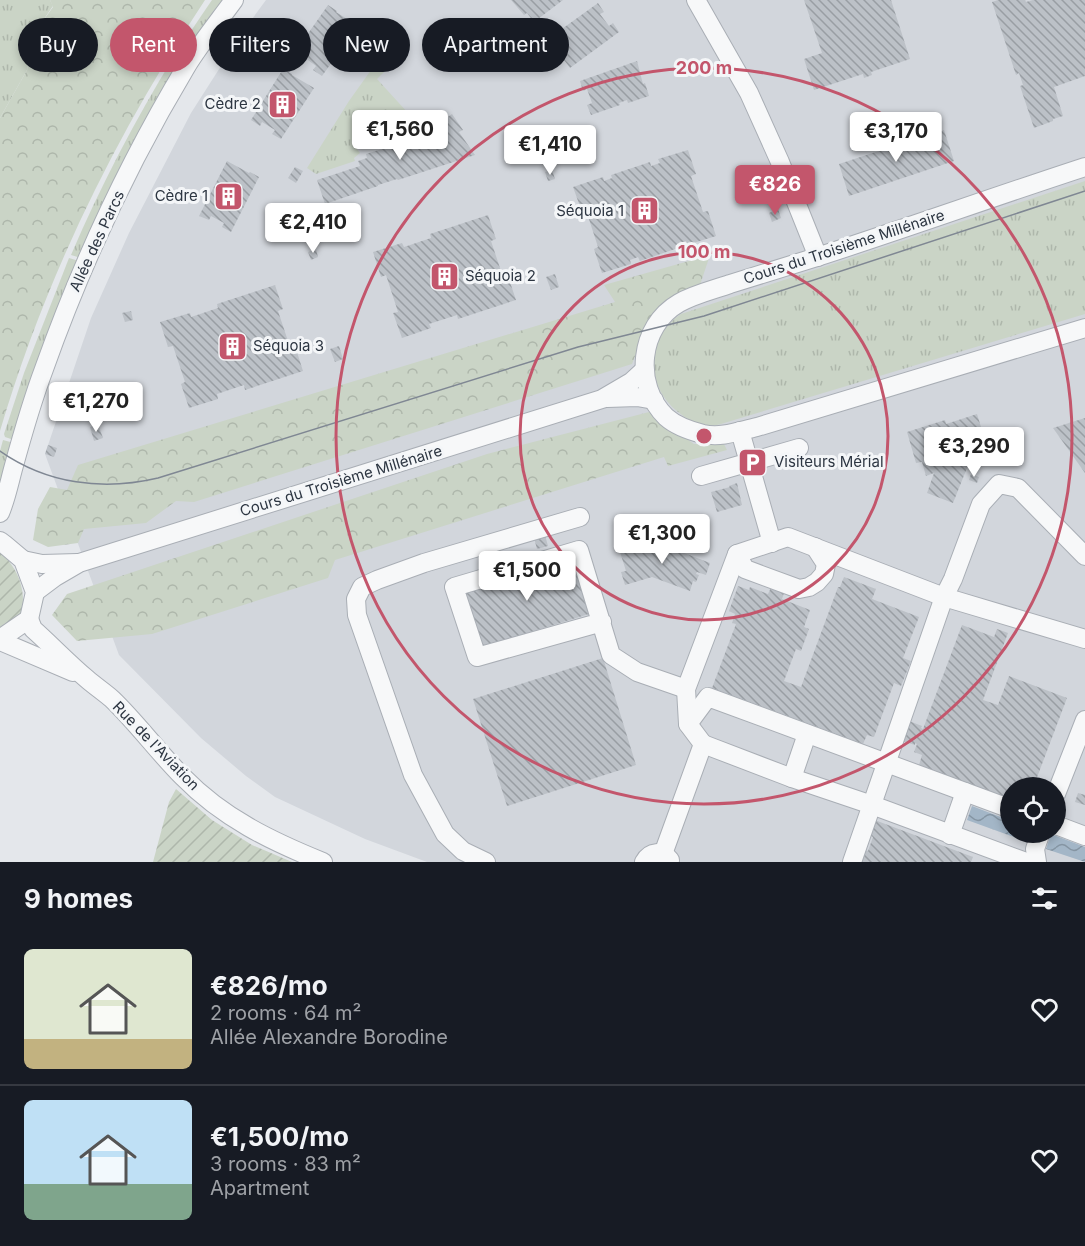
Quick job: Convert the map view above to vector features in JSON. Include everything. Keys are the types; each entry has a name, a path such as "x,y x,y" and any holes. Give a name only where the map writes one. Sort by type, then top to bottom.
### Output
{"street":[{"name":"Allée des Parcs","path":"2,543 6,524 2,508 14,466 43,370 85,262 110,209 187,66 234,0"},
{"path":"696,0 745,86 780,162 818,257"},
{"name":"Cours du Troisième Millénaire","path":"1085,167 692,297 677,304 660,320 651,335 646,350 644,370 647,386 667,417 685,429 705,434 723,435 1085,328"},
{"name":"Cours du Troisième Millénaire","path":"35,592 80,563 602,399 631,382 644,370"},
{"name":"Cours du Troisième Millénaire","path":"602,399 632,397 654,400"},
{"path":"740,431 772,543"},
{"path":"701,476 799,448"},
{"path":"852,862 944,597 981,504 999,483 1018,488 1085,556"},
{"path":"486,862 463,851 446,834 413,775 357,615 356,599 362,587 377,580 424,563 579,517"},
{"path":"737,554 788,537 944,597 1085,639"},
{"path":"2,543 23,560 35,592 29,620"},
{"path":"737,554 745,569 799,589 809,587 824,574 826,564 815,547"},
{"path":"602,622 477,657 454,587 579,550 602,622 611,655 638,672 686,689"},
{"path":"737,554 686,689 688,724 702,744 1026,862"},
{"name":"Cours du Troisième Millénaire","path":"23,560 42,564 80,563"},
{"name":"Rue de l'Aviation","path":"0,640 29,620 33,629 112,700 183,778 230,817 282,845 323,862"},
{"name":"Rue de l'Aviation","path":"0,640 85,678"},
{"path":"688,724 708,697 1000,805"},
{"path":"1063,777 1085,720"},
{"path":"792,778 807,734"},
{"path":"644,862 652,854 667,858 702,744"},
{"path":"950,835 965,792"},
{"path":"1066,829 1085,836"},
{"path":"1037,843 1035,849 1037,862"}],"shaded area":[{"path":"266,0 1085,0 1085,862 427,862 365,839 275,797 246,776 201,738 119,655 45,454 91,318 129,233 191,113 217,72 311,72 311,18 253,18"}],"green space":[{"path":"0,0 50,0 53,6 45,18 18,18 18,72 26,72 0,118"},
{"path":"50,0 205,0 194,18 110,18 110,72 160,72 113,154 86,208 39,317 0,431 0,118 26,72 98,72 98,18 45,18 53,7"},
{"path":"212,0 225,0 215,18 209,18 209,29 197,50 197,22"},
{"path":"165,72 185,72 81,258 71,255 106,179"},
{"path":"370,72 384,72 377,79 419,125 414,129 411,125 400,133 398,130 385,140 382,136 364,148 362,145 357,149 360,153 354,158 355,161 316,174 307,168"},
{"path":"1085,181 1085,314 716,425 707,426 688,419 667,401 659,389 655,376 656,348 669,324 681,314"},
{"path":"710,255 700,285 649,320 632,364 194,502 176,501 146,523 84,529 78,543 48,547 33,540 38,509 50,487 67,490 78,465 615,302 604,285"},
{"path":"69,258 79,261 14,440 5,437 4,434 24,373"},
{"path":"649,412 694,444 724,444 727,450 668,466 664,457 335,560 328,578 152,634 77,641 52,615 67,594 487,454"},
{"path":"3,440 14,443 0,496 0,451"},
{"path":"0,553 18,575 22,589 23,608 19,622 0,632"},
{"path":"176,789 212,820 252,845 292,862 153,862 169,802"}],"water":[{"path":"972,806 1000,817 1000,832 967,820"},
{"path":"1066,840 1085,847 1085,862 1046,849 1048,843 1066,843"}],"building":[{"path":"511,0 563,0 539,18 531,18 527,13 524,15"},
{"path":"804,0 891,0 910,59 871,72 872,75 864,78 863,74 814,90 804,59 822,53"},
{"path":"1025,0 1026,2 1085,0 1085,76 1054,87 1063,116 1034,128 1020,86 1023,85 1019,73 1016,75 992,2"},
{"path":"598,3 604,12 600,14 609,26 613,23 619,32 570,68 569,24"},
{"path":"328,5 345,18 323,18 323,72 325,72 322,76 313,70 316,66 311,62 311,29"},
{"path":"637,61 649,96 628,103 627,100 619,103 620,105 591,115 587,105 592,103 587,89 583,91 580,81"},
{"name":"Cèdre 2","path":"281,72 288,72 314,88 281,139 272,134 275,130 262,122 260,126 251,120"},
{"path":"452,114 463,130 459,132 475,155 325,204 317,180 360,166 358,161 367,158 366,154 417,138"},
{"path":"944,130 954,161 849,196 839,164 888,148 887,145 894,142 895,146"},
{"name":"Séquoia 1","path":"688,150 696,174 691,176 703,212 708,211 716,236 687,245 686,241 677,244 678,248 640,261 638,257 630,260 631,264 602,273 594,249 598,247 586,210 582,212 573,187 603,177 604,181 612,178 611,175 650,162 651,166 660,163 658,159"},
{"name":"Cèdre 1","path":"227,161 259,177 231,232 222,227 224,223 211,216 209,220 199,216"},
{"path":"295,167 303,171 296,183 288,178"},
{"path":"552,170 555,179 548,181 545,172"},
{"path":"778,209 781,218 772,222 769,213"},
{"path":"299,211 300,216 289,219 288,215"},
{"name":"Séquoia 2","path":"488,215 496,239 491,241 503,277 508,276 516,300 458,319 457,315 429,324 431,328 402,338 393,313 398,312 386,275 381,277 373,252 402,243 404,247 431,238 430,234"},
{"path":"316,249 318,257 311,260 308,252"},
{"path":"555,274 559,287 551,290 546,277"},
{"name":"Séquoia 3","path":"275,285 283,309 278,311 290,347 295,346 303,371 245,390 244,385 217,394 218,399 189,408 181,384 185,382 173,346 168,347 160,322 190,313 191,317 218,308 217,304"},
{"path":"131,311 133,320 125,322 122,313"},
{"path":"339,346 343,359 335,362 330,349"},
{"path":"977,414 990,456 969,463 953,503 927,493 934,473 926,476 922,462 916,463 907,432 945,420 946,424"},
{"path":"1085,418 1085,473 1053,428"},
{"path":"98,424 103,438 94,441 90,427"},
{"path":"48,445 57,448 54,457 45,454"},
{"path":"971,474 979,477 977,483 969,480"},
{"path":"737,483 742,505 717,512 711,492"},
{"path":"545,535 548,546 537,549 534,538"},
{"path":"653,541 710,563 706,575 697,572 696,574 699,575 696,582 693,581 690,591 652,577 625,585 621,572 626,571 620,552"},
{"path":"572,558 589,614 482,647 465,591"},
{"path":"844,577 876,589 872,599 919,617 903,658 911,661 901,686 894,683 874,737 867,735 863,744 712,688 736,624 732,623 735,614 729,611 738,586 749,590 750,587 768,594 772,585 785,590 782,599 810,610 804,627 809,629 801,651 796,649 784,681 801,687 838,587"},
{"path":"962,625 994,637 997,629 1008,633 983,700 998,705 1009,676 1067,698 1037,777 1000,777 1000,795 919,765 922,755 914,752 917,744 902,741 909,721 922,726 923,729"},
{"path":"603,658 636,765 507,806 473,699"},
{"path":"1078,793 1085,795 1085,805 1075,802"},
{"path":"872,819 973,857 971,862 859,862 861,849 868,851 873,837 867,834"}],"tram line":[{"path":"0,451 37,471 76,482 117,484 158,478 578,347 704,316 1085,191"}],"place":[{"name":"Cèdre 2","path":"282,104"},
{"name":"Cèdre 1","path":"229,196"},
{"name":"Séquoia 1","path":"645,211"},
{"name":"Séquoia 2","path":"444,276"},
{"name":"Séquoia 3","path":"232,346"},
{"name":"Visiteurs Mérial","path":"753,462"}]}
